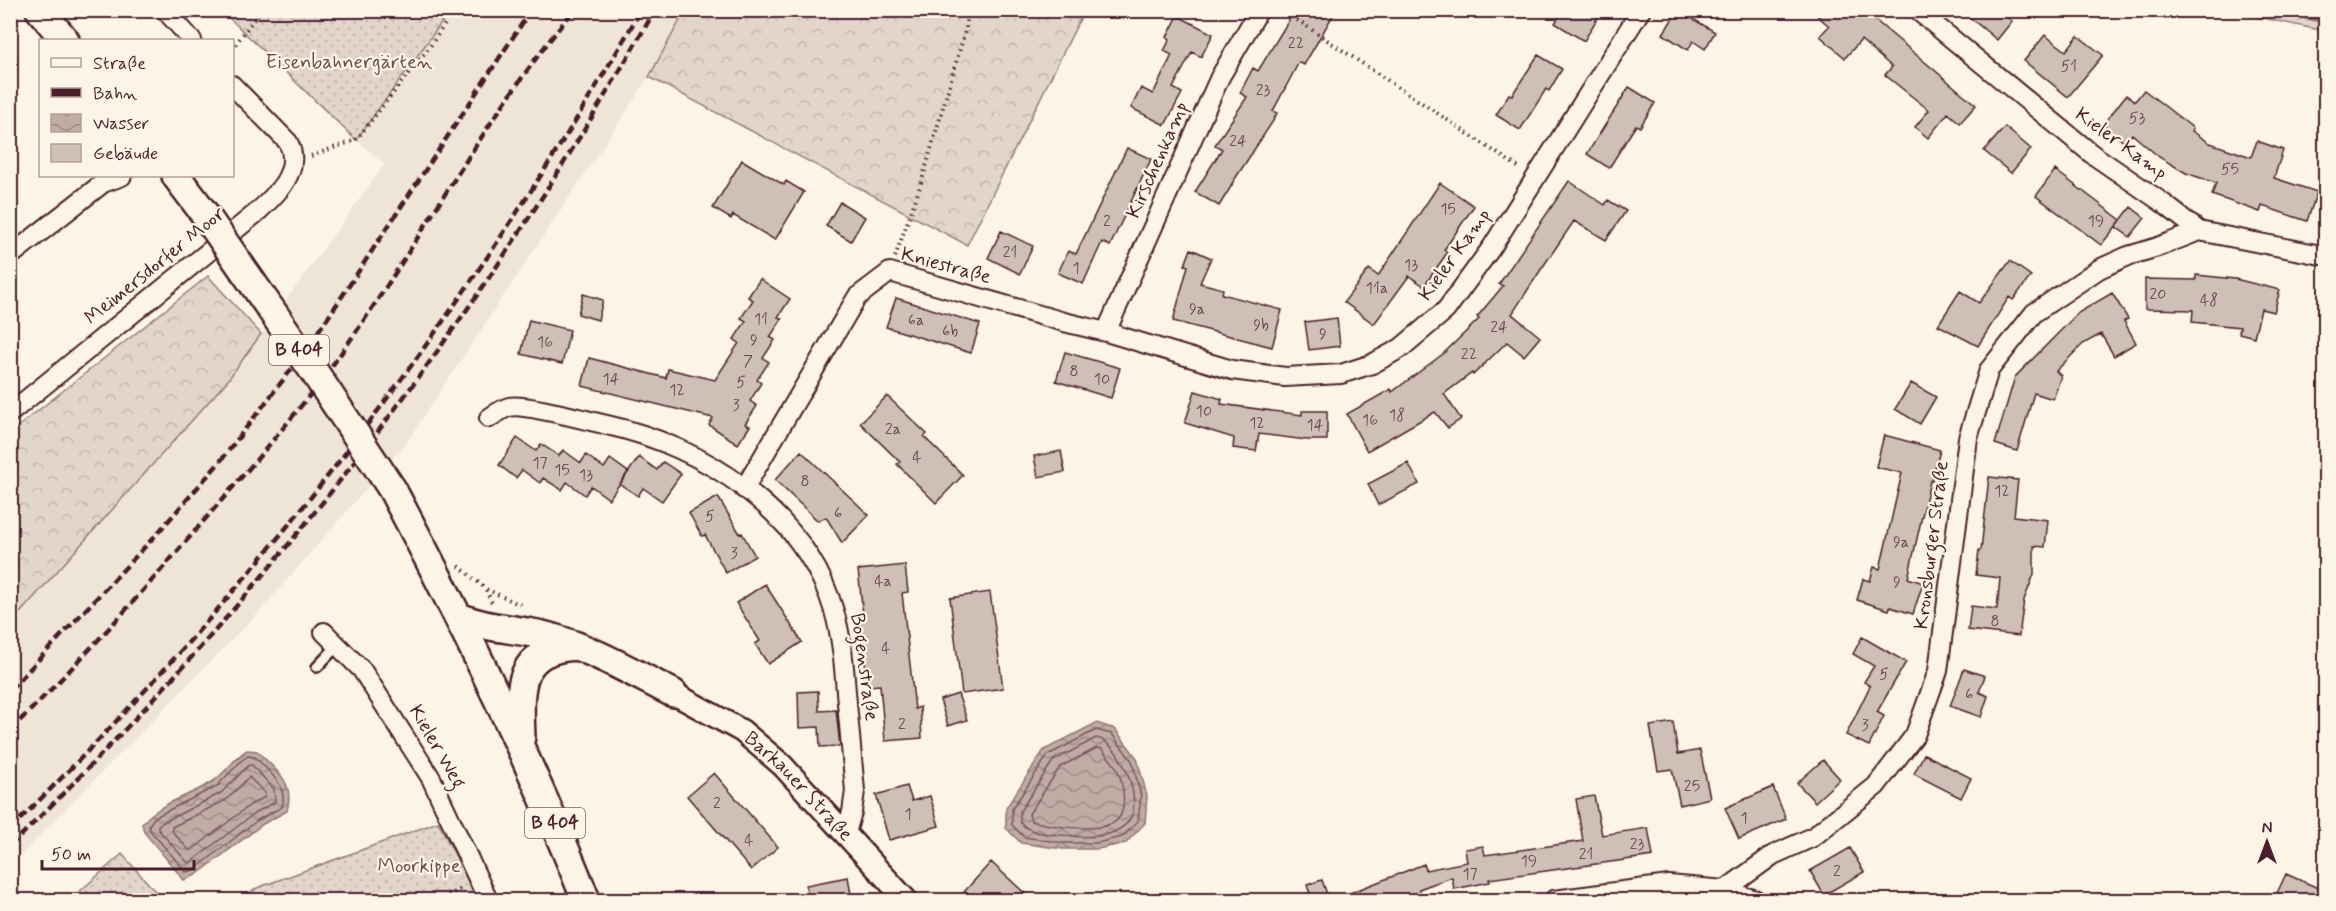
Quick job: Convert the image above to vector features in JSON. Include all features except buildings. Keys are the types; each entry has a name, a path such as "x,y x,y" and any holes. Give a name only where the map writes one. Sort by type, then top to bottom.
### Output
{"main road":[{"path":"40,10 64,39"},
{"name":"B 404","path":"177,177 304,357 392,489 459,617 521,746 586,900"},
{"path":"459,617 478,624 537,634 579,646 673,693"},
{"path":"521,746 519,701 524,674 533,661 543,655 563,647 579,646"}],"street":[{"path":"165,10 191,39"},
{"name":"Kirschenkamp","path":"1106,332 1220,77 1259,10"},
{"name":"Kieler Kamp","path":"1106,332 1232,370 1285,378 1341,374 1372,364 1401,348 1446,310 1492,247 1641,10"},
{"name":"Kieler Kamp","path":"1917,10 2092,154 2199,231 2325,256"},
{"path":"234,87 288,142 292,150 293,163"},
{"name":"Meimersdorfer Moor","path":"10,413 255,214 274,197 293,163"},
{"path":"10,256 104,179"},
{"name":"Kronsburger Straße","path":"1725,890 1773,855 1814,837 1832,823 1876,786 1915,735 1938,671 1968,438 1989,370 2034,313 2098,269 2199,231"},
{"name":"Kniestraße","path":"744,489 857,297 890,272 1106,332"},
{"name":"Bogenstraße","path":"489,418 510,406 639,432 692,456 744,489 780,520 809,554 820,573 834,611 842,646 855,791 846,833"},
{"name":"Kieler Weg","path":"324,632 362,670 431,778 488,900"},
{"name":"Barkauer Straße","path":"673,693 742,731 760,745 782,765 906,900"},
{"path":"1554,900 1669,885 1725,890 1756,900"}],"lane":[{"path":"316,667 338,645"}],"path":[{"path":"234,46 261,10"},
{"path":"293,163 356,140 431,45 454,10"},
{"path":"890,272 920,186 966,28 968,10"},
{"path":"1282,10 1534,178"},
{"path":"437,900 478,879"}],"shaded area":[{"path":"450,11 685,11 649,77 406,443 259,612 11,865 11,623 228,380 385,164 356,140"}],"green space":[{"name":"Eisenbahnergärten","path":"222,11 450,11 356,140"},
{"path":"685,11 1084,11 967,245 649,77"},
{"path":"2229,11 2325,11 2325,31"},
{"path":"208,276 261,334 228,380 11,623 11,432"},
{"name":"Moorkippe","path":"438,822 478,900 238,900 257,888"},
{"path":"122,854 163,900 70,900"}],"water":[{"path":"1096,723 1115,729 1137,758 1147,796 1145,823 1126,843 1098,849 1063,849 1021,843 1006,828 1006,808 1044,750"},
{"path":"247,750 257,751 277,771 286,784 289,801 287,811 263,824 196,875 184,880 144,832 142,824 157,810 212,782"}],"waterway":[{"path":"2299,15 2326,21"}],"railway":[{"path":"10,690 155,536 219,463 290,371 329,316 531,10"},
{"path":"10,730 89,650 139,595 266,449 317,386 377,300 513,90 574,10"},
{"path":"10,829 102,736 190,641 274,543 354,442 431,338 505,231 641,10"},
{"path":"10,846 131,723 189,660 245,596 354,463 406,395 509,248 584,130 655,10"}]}
